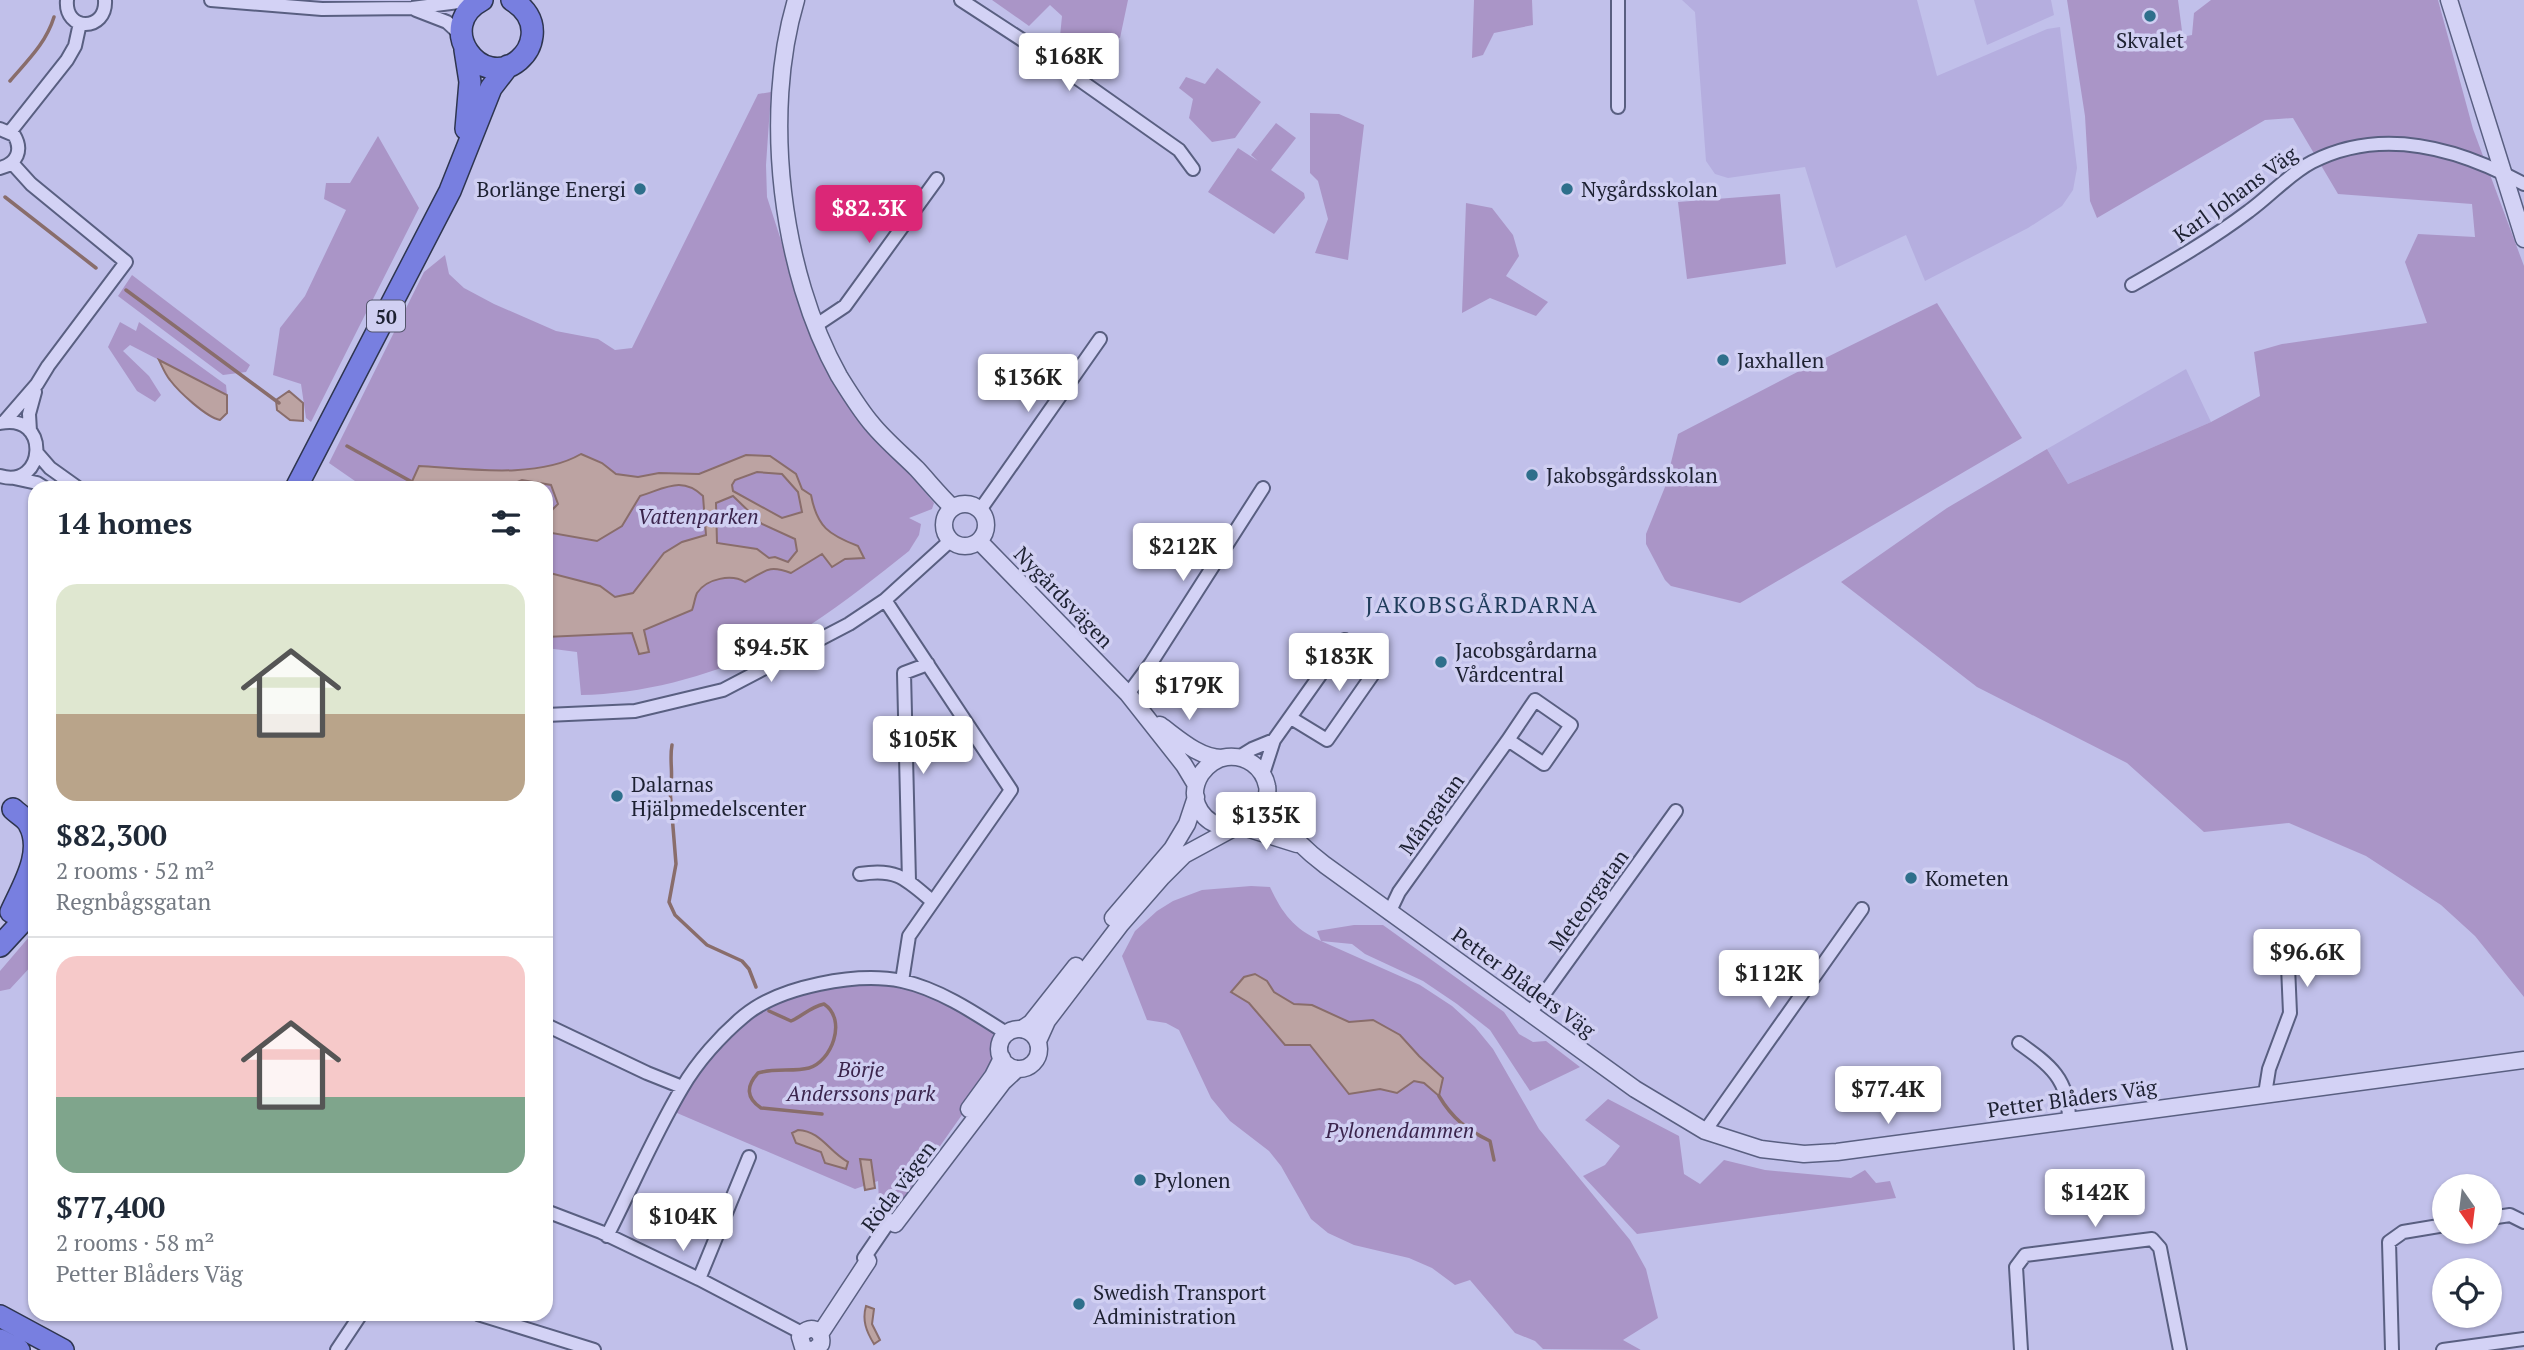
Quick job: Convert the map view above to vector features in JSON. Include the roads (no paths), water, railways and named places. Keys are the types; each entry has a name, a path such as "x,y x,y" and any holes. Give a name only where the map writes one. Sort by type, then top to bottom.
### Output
{"highway":[{"path":"482,0 465,16 463,43 470,57 484,66 508,66 520,60 528,49 532,36 531,23 537,0"},
{"path":"512,0 524,9 531,23"},
{"name":"50","path":"462,159 470,99 463,43"},
{"name":"50","path":"298,481 450,191 491,88 508,66"},
{"path":"13,809 28,822"},
{"path":"5,918 25,881 28,870"},
{"path":"5,918 28,891"},
{"path":"0,946 28,916"},
{"path":"0,1316 63,1350"},
{"path":"0,1340 19,1350"}],"street":[{"path":"67,0 70,16 87,24 99,19 106,7 106,0"},
{"path":"211,0 306,9 412,8 474,0"},
{"path":"796,0 780,81 779,152 782,191 791,237 815,326 839,376 872,425 953,508"},
{"path":"961,0 1179,150 1193,169"},
{"path":"1618,0 1618,107"},
{"path":"2449,0 2524,239"},
{"path":"412,8 447,22 463,43"},
{"path":"2,423 37,384 126,262 6,165 16,158 19,146 14,135 5,130 67,60 75,46 80,23"},
{"name":"Karl Johans Väg","path":"2132,285 2187,254 2240,218 2308,164 2348,147 2367,144 2419,144 2444,149 2524,184"},
{"path":"815,326 845,306 937,179"},
{"path":"980,510 1100,339"},
{"path":"7,477 29,469 37,453 37,445 30,431 29,414 37,384"},
{"path":"2,423 13,422 30,431"},
{"path":"37,453 50,468 68,481"},
{"path":"7,477 28,481"},
{"path":"1128,694 1151,663 1263,488"},
{"path":"970,505 980,510 986,522 986,529 979,541 968,546 951,540 944,524 953,508 970,505"},
{"path":"553,715 635,711 723,690 849,624 885,600 951,540"},
{"name":"Nygårdsvägen","path":"979,541 1147,715 1185,765 1196,791"},
{"path":"885,600 1011,790 909,936 902,981"},
{"path":"1263,774 1274,740 1345,640 1380,664 1326,740 1291,718"},
{"path":"909,881 904,673 928,664"},
{"name":"Mångatan","path":"1389,913 1399,892 1535,700 1571,725 1544,764 1508,740"},
{"name":"Nygårdsvägen","path":"1147,715 1197,751 1213,758 1231,757"},
{"path":"607,1236 682,1087 703,1058 745,1014 780,996 817,984 852,979 902,981 934,991 1014,1031 1034,1035 1039,1048 1035,1060 1027,1067 1017,1069 1005,1063 999,1046 1014,1031 1031,1023 1127,899 1171,849 1187,824 1206,768 1274,740"},
{"path":"1038,1041 1055,1010 1121,924 1162,877 1184,855 1259,816 1268,797 1263,774 1248,761 1231,757"},
{"path":"1196,791 1198,807 1212,823 1237,828"},
{"name":"Petter Blåders Väg","path":"1268,797 1280,820 1298,844 1389,913 1531,1012 1635,1089 1705,1131 1761,1149 1804,1154 1837,1152 2524,1060"},
{"name":"Meteorgatan","path":"1531,1012 1676,811"},
{"name":"Petter Blåders Väg","path":"1237,828 1298,844"},
{"path":"860,874 881,871 909,881 932,901"},
{"path":"1705,1131 1863,909"},
{"path":"2265,1094 2269,1069 2291,1013 2288,966"},
{"path":"553,1028 646,1073 682,1087"},
{"path":"2019,1042 2057,1074 2066,1090 2069,1120"},
{"name":"Röda vägen","path":"811,1343 993,1076 1002,1058"},
{"name":"Röda vägen","path":"893,1222 1003,1082 1017,1069"},
{"path":"699,1279 749,1157"},
{"path":"553,1215 607,1236 699,1279 811,1343"},
{"path":"2502,1216 2510,1215 2524,1223"},
{"path":"2392,1350 2389,1242 2403,1232 2432,1228"},
{"path":"2021,1350 2016,1267 2025,1255 2152,1239 2160,1248 2180,1350"},
{"path":"337,1350 356,1321"},
{"path":"501,1321 594,1350"},
{"path":"2443,1350 2524,1339"}],"waterway":[{"path":"10,81 41,43 54,17"},
{"path":"5,197 96,268"},
{"path":"126,290 279,403"},
{"path":"347,446 410,481"},
{"path":"672,745 670,790 676,864 669,902 675,915 707,945 742,961 749,969 756,987"},
{"path":"769,1011 791,1021 824,1004 835,1020 834,1040 824,1058 809,1068 758,1073 751,1083 750,1096 761,1108 822,1114"},
{"path":"1439,1096 1461,1123 1490,1141 1494,1160"}],"place":[{"name":"Skvalet","path":"2150,16"},
{"name":"Borlänge Energi","path":"640,189"},
{"name":"Nygårdsskolan","path":"1567,189"},
{"name":"Jaxhallen","path":"1723,360"},
{"name":"Jakobsgårdsskolan","path":"1532,475"},
{"name":"Jacobsgårdarna Vårdcentral","path":"1441,662"},
{"name":"Dalarnas Hjälpmedelscenter","path":"617,796"},
{"name":"Kometen","path":"1911,878"},
{"name":"Pylonen","path":"1140,1180"},
{"name":"Swedish Transport Administration","path":"1079,1304"}],"district":[{"name":"JAKOBSGÅRDARNA","path":"1482,604"}],"park label":[{"name":"Vattenparken","path":"698,516"},
{"name":"Börje Anderssons park","path":"861,1081"},
{"name":"Pylonendammen","path":"1400,1130"}]}
